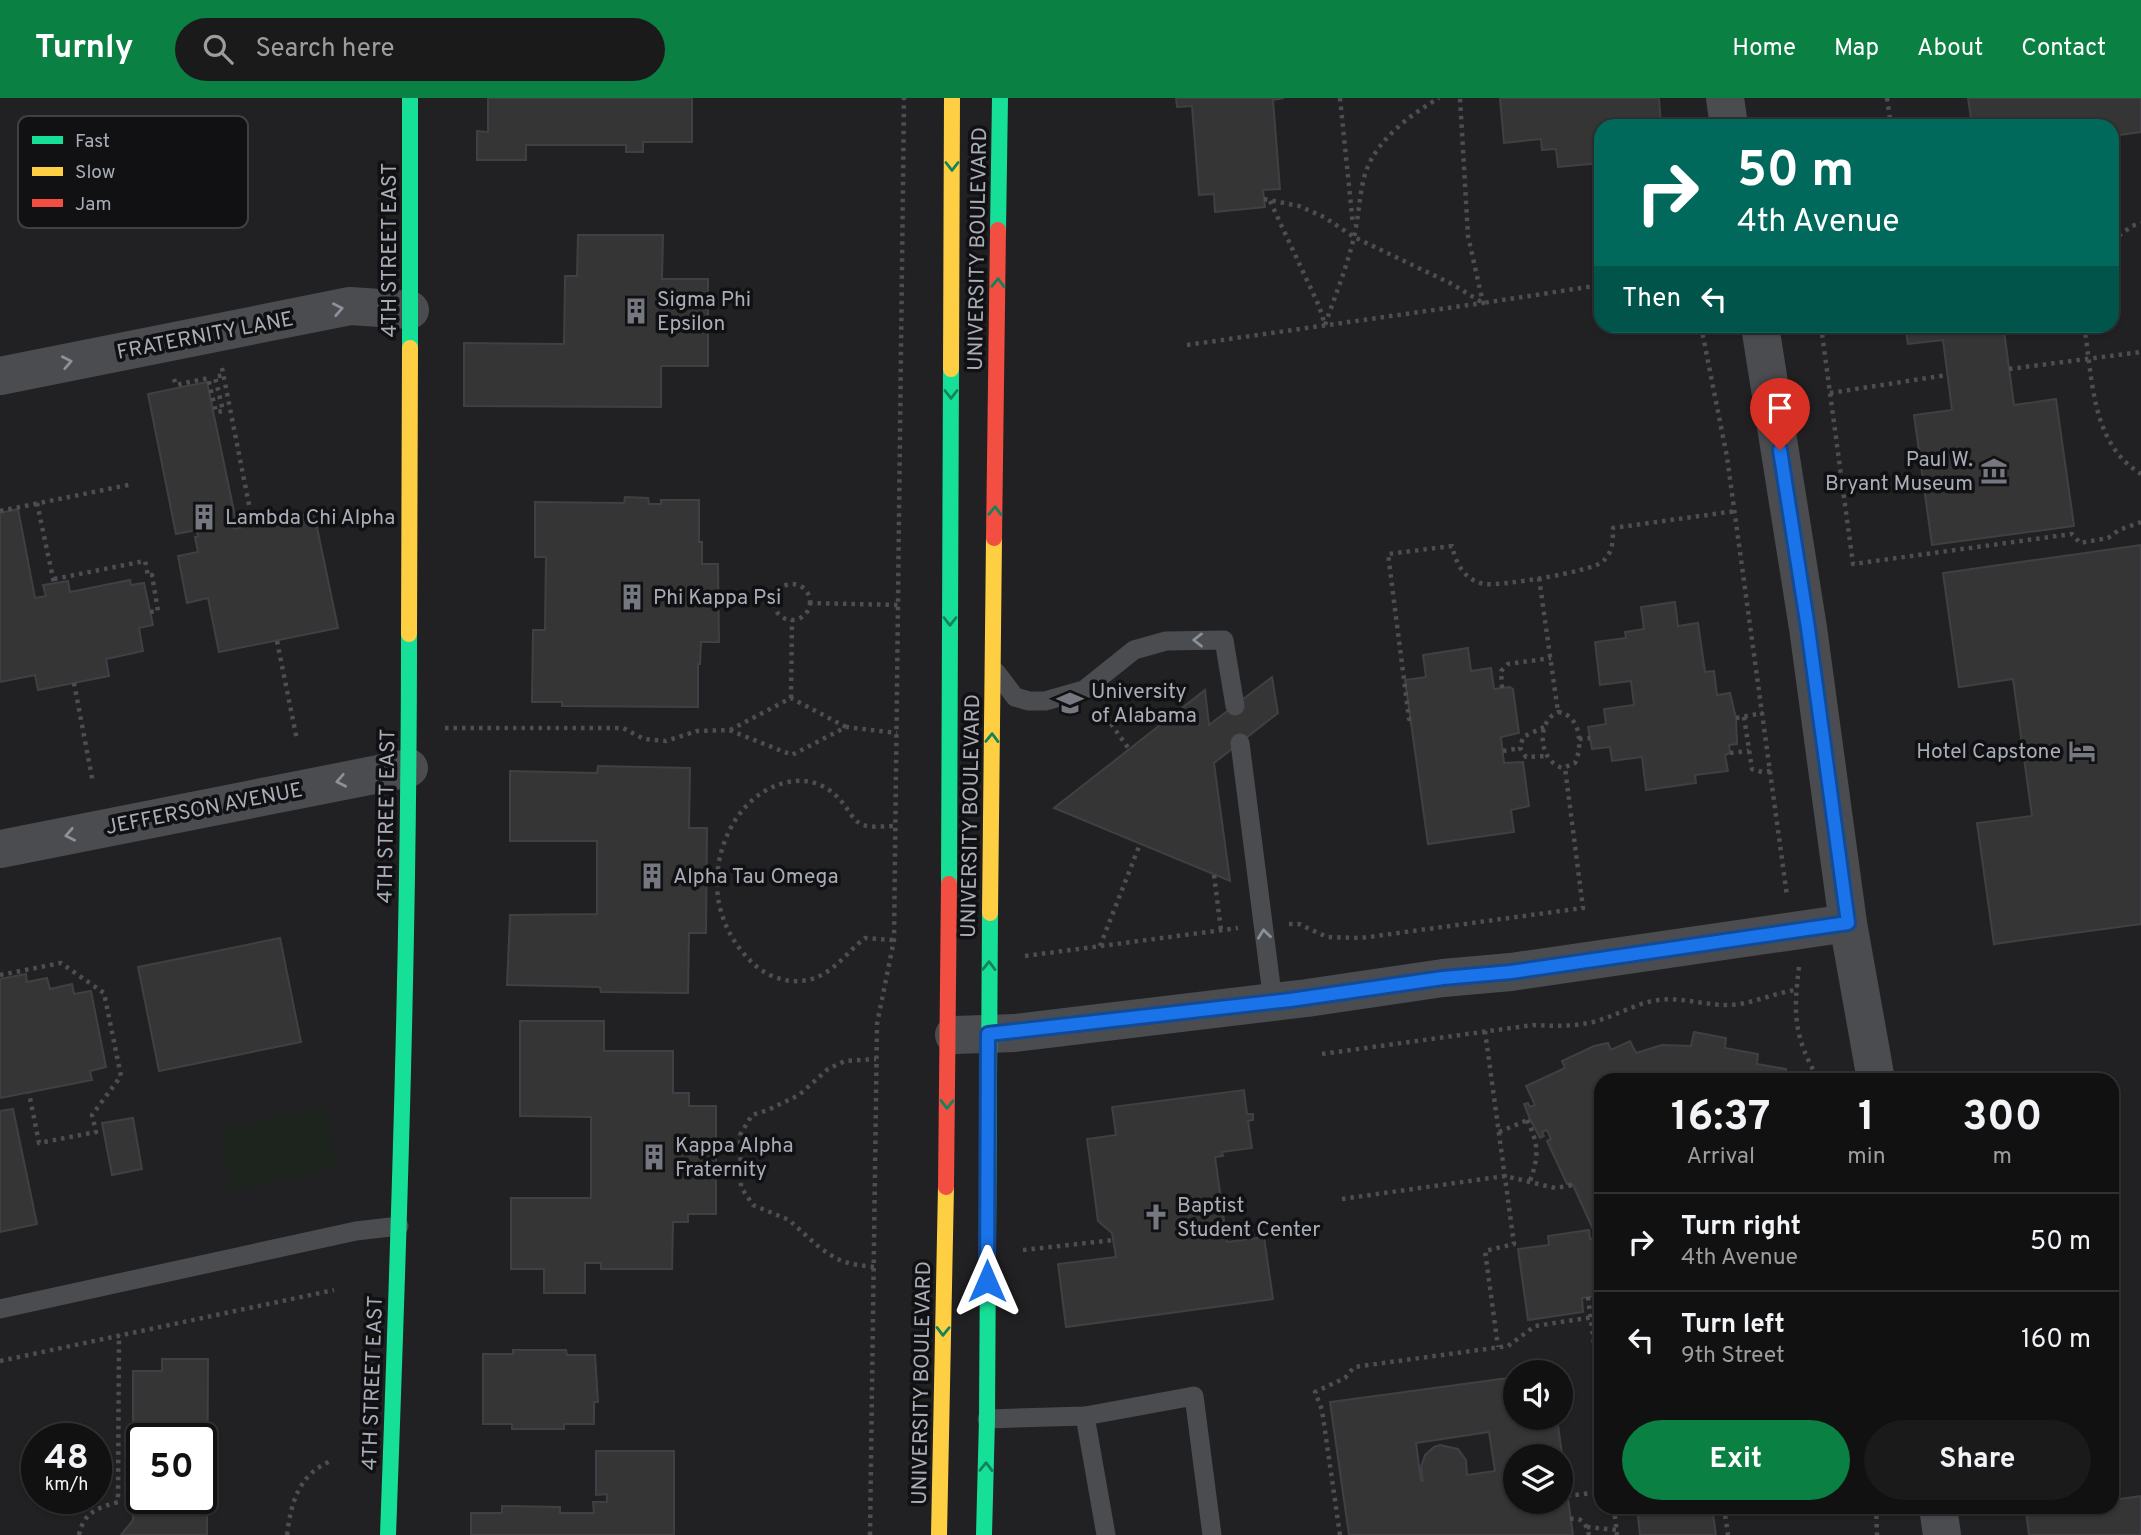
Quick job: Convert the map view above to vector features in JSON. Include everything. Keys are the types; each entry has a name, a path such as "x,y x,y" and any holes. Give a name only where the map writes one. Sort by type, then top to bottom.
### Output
{"main road":[{"name":"4TH STREET EAST","path":"388,1535 399,1226 408,768 410,98"},
{"name":"UNIVERSITY BOULEVARD","path":"939,1535 949,1036 952,98"},
{"name":"UNIVERSITY BOULEVARD","path":"984,1535 1000,98"}],"street":[{"path":"1725,98 1728,119"},
{"name":"FRATERNITY LANE","path":"0,376 350,306 410,310"},
{"path":"1761,333 1808,628 1848,923 1875,1073"},
{"name":"JEFFERSON AVENUE","path":"0,849 408,768"},
{"path":"949,1036 1273,1002 1443,978 1511,972 1848,923"},
{"path":"1939,1514 1942,1535"}],"lane":[{"path":"993,667 1015,697 1029,701 1045,701 1083,690 1133,650 1166,640 1224,640 1235,706"},
{"path":"1240,743 1273,1002"},
{"path":"0,1309 356,1231 399,1226"},
{"path":"987,1419 1085,1416 1194,1396 1212,1535"},
{"path":"1085,1416 1105,1535"}],"path":[{"path":"870,1535 877,1024 894,940 904,98"},
{"path":"1340,98 1354,237"},
{"path":"1325,325 1354,237 1366,171 1376,153 1401,124 1439,98"},
{"path":"1460,98 1468,236 1483,303"},
{"path":"1887,98 1890,119"},
{"path":"1264,199 1299,206 1324,216 1354,237 1452,284 1483,303"},
{"path":"1270,201 1319,306 1325,325"},
{"path":"2119,236 2141,223"},
{"path":"1187,345 1594,286"},
{"path":"216,332 253,525"},
{"path":"1702,333 1736,511 1792,931 1799,965 1795,1014 1802,1047 1815,1073"},
{"path":"1821,333 1853,564 2072,534 2080,543 2108,538 2119,530 2141,522"},
{"path":"2085,333 2099,419 2119,454 2141,474"},
{"path":"2009,369 2141,352"},
{"path":"176,385 208,378 216,412 223,411 215,377 223,375"},
{"path":"1830,393 1947,375"},
{"path":"0,511 133,484"},
{"path":"37,503 54,581 145,561 148,576 152,575 158,611 150,612"},
{"path":"1411,719 1388,554 1452,546 1462,571 1485,584 1539,578 1584,569 1602,562 1612,550 1613,528 1736,511"},
{"path":"1539,578 1558,712"},
{"path":"787,584 792,584 807,592 809,603 806,613 792,620 781,617 773,602 777,591 787,584"},
{"path":"738,602 773,602"},
{"path":"809,603 899,605"},
{"path":"791,698 792,620"},
{"path":"277,640 297,740"},
{"path":"1502,688 1502,671 1508,664 1551,658"},
{"path":"74,683 93,783"},
{"path":"791,698 846,727 897,733"},
{"path":"729,730 791,698"},
{"path":"1558,712 1568,715 1579,732 1578,758 1572,766 1565,768 1555,766 1547,756 1542,741 1549,716 1558,712"},
{"path":"1736,718 1763,713"},
{"path":"1744,717 1752,769 1771,771"},
{"path":"432,728 623,728 643,739 666,741 697,731 729,730 792,755 846,727"},
{"path":"1544,727 1523,737 1520,748 1526,757 1547,756"},
{"path":"1579,739 1590,738"},
{"path":"1503,751 1520,748"},
{"path":"1730,753 1749,751"},
{"path":"1017,957 1263,925 1298,924 1327,937 1361,939 1583,908 1565,768"},
{"path":"894,940 865,938 829,971 815,978 798,982 767,975 737,946 727,928 719,905 717,879 721,854 737,816 762,791 779,784 798,780 813,782 829,789 853,818 864,825 895,826"},
{"path":"1100,946 1140,844"},
{"path":"1214,875 1221,930"},
{"path":"0,975 61,963 104,993 121,1076 92,1115 96,1132 39,1143 29,1093"},
{"path":"1322,1054 1533,1025 1558,1027 1589,1023 1658,1000 1729,1005 1796,990"},
{"path":"1485,1031 1514,1244 1488,1249 1485,1255 1498,1347"},
{"path":"874,1267 837,1259 820,1248 789,1220 753,1205 741,1186 740,1135 752,1115 799,1095 828,1069 845,1061 876,1059"},
{"path":"1499,1132 1529,1119 1538,1154 1530,1181"},
{"path":"1342,1199 1505,1176 1555,1188 1573,1185"},
{"path":"1011,1251 1114,1240"},
{"path":"0,1361 334,1290"},
{"path":"1588,1297 1594,1341"},
{"path":"1340,1535 1322,1410 1315,1392 1345,1378 1354,1367 1508,1346 1535,1326 1594,1317"},
{"path":"79,1535 81,1523 96,1508 118,1502 118,1335"},
{"path":"287,1535 290,1512 299,1485 317,1466 331,1461"},
{"path":"1573,1495 1594,1493"},
{"path":"1587,1527 1617,1532 1615,1514"},
{"path":"1725,1514 1728,1535"},
{"path":"1876,1514 1877,1535"},
{"path":"1570,1519 1578,1518 1587,1527 1589,1535"}],"shaded area":[{"name":"University of Alabama","path":"0,98 2141,98 2141,1535 0,1535"},
{"path":"326,1108 338,1168 232,1190 220,1129"}],"building":[{"path":"488,98 692,98 692,142 643,142 643,152 626,152 626,145 526,145 526,160 477,160 477,131 488,132"},
{"path":"1176,98 1284,98 1273,100 1280,189 1263,190 1265,207 1215,212 1214,194 1199,195 1192,106 1177,107"},
{"path":"1500,98 1659,98 1660,119 1594,119 1594,164 1558,167 1556,149 1542,150 1541,139 1504,143"},
{"path":"1968,98 2141,98 2141,132 2119,135 2119,119 1971,119"},
{"name":"Sigma Phi Epsilon","path":"578,235 663,235 662,279 708,279 708,366 661,366 661,407 464,406 464,343 564,344 565,276 577,276"},
{"name":"Paul W. Bryant Museum","path":"1906,333 2004,333 2014,405 2056,399 2074,526 1932,545 1914,415 1952,410 1943,340 1908,344"},
{"name":"Lambda Chi Alpha","path":"207,382 236,521 232,522 234,529 314,513 338,628 219,652 208,598 187,603 178,556 198,552 195,537 198,537 197,530 176,534 148,394"},
{"name":"Phi Kappa Psi","path":"625,497 648,498 649,504 661,504 661,500 699,500 702,564 718,564 719,642 701,642 698,707 562,706 562,702 532,702 533,630 545,630 546,557 535,557 535,502 624,503"},
{"path":"18,509 35,598 46,596 43,585 68,581 70,592 130,580 131,585 144,583 153,625 139,628 143,651 106,659 109,676 38,690 35,675 0,682 0,513"},
{"name":"Hotel Capstone","path":"2141,545 2141,924 1994,944 1977,823 2032,816 2013,679 1959,687 1943,573"},
{"path":"1675,602 1678,626 1698,623 1705,672 1714,671 1717,695 1730,693 1736,718 1737,744 1729,745 1730,753 1725,755 1728,771 1695,775 1696,783 1646,790 1642,757 1612,761 1610,747 1592,749 1588,727 1606,724 1604,709 1634,705 1631,681 1600,685 1595,642 1626,638 1625,632 1644,629 1641,607"},
{"path":"1468,648 1471,671 1491,668 1494,689 1513,689 1519,733 1501,737 1504,763 1523,762 1529,806 1511,810 1514,832 1428,844 1405,680 1426,677 1423,655"},
{"path":"1272,677 1278,713 1214,763 1230,881 1054,808 1205,690 1209,725"},
{"name":"Alpha Tau Omega","path":"598,766 690,768 689,828 707,828 706,933 689,933 688,993 601,992 600,987 507,985 510,915 597,914 597,841 510,841 510,771 597,773"},
{"path":"280,938 301,1042 159,1071 138,967"},
{"path":"26,974 27,982 47,978 50,989 72,984 74,994 91,991 106,1067 90,1071 92,1080 0,1098 0,979"},
{"name":"Kappa Alpha Fraternity","path":"520,1021 604,1021 604,1051 673,1051 673,1093 689,1093 689,1106 716,1106 716,1214 688,1214 688,1222 673,1222 672,1269 601,1269 601,1263 585,1263 585,1293 544,1293 544,1269 511,1269 511,1198 591,1198 591,1117 520,1116"},
{"path":"1694,1032 1726,1038 1725,1048 1758,1054 1757,1064 1786,1069 1786,1073 1594,1073 1594,1231 1573,1185 1567,1184 1547,1141 1551,1139 1547,1130 1542,1132 1544,1136 1540,1138 1530,1119 1524,1104 1528,1103 1530,1107 1535,1105 1526,1086 1565,1068 1562,1061 1594,1046 1608,1043 1611,1050 1630,1041 1636,1053 1662,1045 1691,1046"},
{"path":"1244,1090 1247,1114 1253,1114 1253,1120 1248,1121 1252,1148 1222,1152 1223,1156 1215,1157 1227,1242 1264,1237 1273,1299 1066,1327 1058,1264 1116,1257 1112,1233 1098,1221 1087,1139 1116,1135 1112,1107"},
{"path":"13,1109 37,1224 0,1232 0,1111"},
{"path":"133,1118 142,1169 112,1175 102,1123"},
{"path":"1589,1230 1590,1239 1594,1238 1594,1296 1582,1298 1583,1312 1528,1320 1518,1249 1549,1245 1548,1236"},
{"path":"513,1350 566,1350 567,1355 595,1355 598,1402 594,1402 594,1424 564,1424 564,1429 512,1429 512,1424 483,1424 483,1354 513,1354"},
{"path":"162,1359 208,1359 208,1423 133,1423 133,1371 162,1371"},
{"path":"1503,1379 1503,1430 1559,1430 1561,1444 1503,1444 1503,1514 1570,1514 1573,1535 1349,1535 1330,1402","holes":["1489,1432 1495,1471 1467,1475 1466,1460 1458,1449 1440,1445 1425,1455 1421,1467 1421,1481 1416,1443"]},
{"path":"596,1451 674,1451 674,1535 471,1535 471,1513 502,1513 502,1506 560,1507 560,1513 594,1513 593,1502 607,1502 607,1494 596,1495"},
{"path":"2141,1496 2141,1535 2029,1535 2026,1514 2119,1514 2119,1499"},
{"path":"133,1514 207,1514 207,1535 121,1535 133,1520"},
{"path":"1638,1514 1713,1514 1716,1535 1640,1535"}],"traffic: fast":[{"path":"410,98 410,348"},
{"path":"998,230 1000,98"},
{"path":"949,884 951,369"},
{"path":"388,1535 405,972 409,634"},
{"path":"984,1535 990,913"}],"traffic: slow":[{"path":"951,369 952,98"},
{"path":"409,634 410,348"},
{"path":"990,913 994,538"},
{"path":"939,1535 946,1187"}],"traffic: jam":[{"path":"994,538 998,230"},
{"path":"946,1187 949,884"}],"place":[{"name":"Sigma Phi Epsilon","path":"636,311"},
{"name":"Paul W. Bryant Museum","path":"1994,471"},
{"name":"Lambda Chi Alpha","path":"204,517"},
{"name":"Phi Kappa Psi","path":"632,597"},
{"name":"University of Alabama","path":"1070,703"},
{"name":"Hotel Capstone","path":"2082,751"},
{"name":"Alpha Tau Omega","path":"652,876"},
{"name":"Kappa Alpha Fraternity","path":"654,1157"},
{"name":"Baptist Student Center","path":"1156,1217"}],"route":[{"path":"987,1281 988,1034 1015,1033 1290,1000 1443,978 1511,972 1848,923 1808,628 1780,450"}]}
